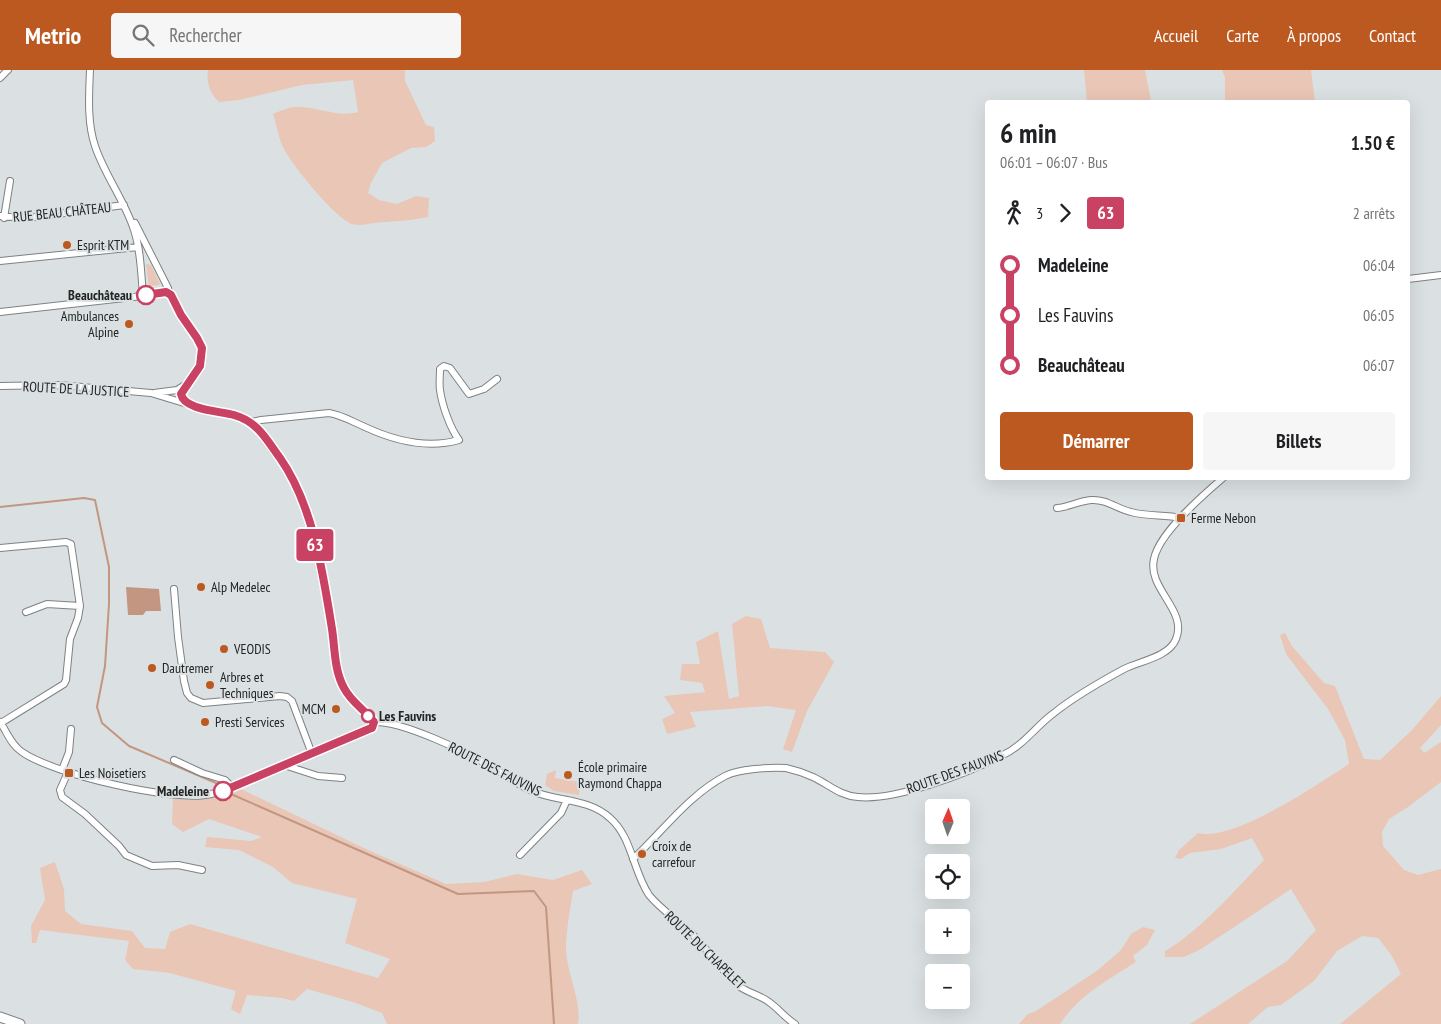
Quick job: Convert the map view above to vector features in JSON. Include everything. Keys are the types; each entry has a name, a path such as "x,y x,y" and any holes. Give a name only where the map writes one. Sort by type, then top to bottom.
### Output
{"street":[{"path":"0,78 8,70"},
{"path":"90,70 89,116 95,146 124,205 150,250 169,293 174,298 181,315 202,348 200,366 194,377 176,395"},
{"path":"2,217 10,181"},
{"path":"124,205 134,230 143,295"},
{"name":"RUE BEAU CHÂTEAU","path":"2,217 28,218 124,205"},
{"path":"0,261 150,250"},
{"path":"1410,279 1441,275"},
{"path":"0,312 169,293"},
{"path":"0,548 66,542 71,544 80,606 78,618 71,633 64,684 1,722 17,749 27,756 65,771 126,787 183,796 205,796 232,787 372,728 374,722 351,699 340,680 323,580 306,512 288,471 252,422 329,413 339,415 384,435 410,443 431,444 449,442 459,440 449,421 440,390 440,369 444,366 450,368 470,394 484,389 497,379"},
{"name":"ROUTE DE LA JUSTICE","path":"0,386 59,385 176,395 189,405 230,414 252,422"},
{"name":"ROUTE DES FAUVINS","path":"374,722 395,725 430,737 472,756 533,791 589,805 611,818 623,835 633,859 685,806 724,777 734,773 783,768 815,778 844,795 867,797 918,789 1008,752 1023,742 1052,714 1066,704 1125,669 1164,652 1174,644 1178,632 1177,620 1156,581 1153,565 1157,549 1181,518 1221,480"},
{"path":"1057,508 1072,506 1090,500 1101,500 1131,512 1171,515 1181,518"},
{"path":"174,589 184,681 187,693 191,698 203,704 280,696 287,697 292,701 312,754"},
{"path":"26,612 47,604 80,606"},
{"path":"71,729 69,752 60,790 62,797 119,846 126,856 152,866 178,865 202,870"},
{"path":"174,760 202,773 225,780 232,787"},
{"path":"284,766 318,776 342,778"},
{"path":"520,855 561,813 567,800"},
{"name":"ROUTE DU CHAPELET","path":"633,859 642,882 660,907 691,933 740,986 770,1002 784,1017 795,1024"},
{"path":"0,1017 20,1024"}],"shaded area":[{"path":"208,70 405,70 405,81 426,125 434,127 435,141 426,147 411,148 382,163 371,183 368,193 379,200 397,204 416,196 429,198 428,217 363,225 352,224 325,202 287,155 273,114 287,108 296,107 343,114 358,112 353,80 302,85 239,100 219,102 209,87"},
{"path":"1084,70 1145,70 1151,100 1087,100"},
{"path":"1222,70 1311,70 1315,100 1225,100 1225,77"},
{"path":"146,264 151,265 159,285 149,286"},
{"path":"126,587 159,589 161,611 146,611 143,615 128,615"},
{"path":"746,616 761,619 770,648 825,652 834,662 807,711 792,752 783,749 796,710 767,706 690,712 696,727 667,734 662,719 675,713 664,696 705,692 702,683 680,680 682,664 700,664 696,642 718,631 729,699 739,696 732,624"},
{"path":"1285,633 1292,646 1324,683 1335,686 1364,759 1380,760 1412,730 1441,696 1441,725 1420,748 1424,753 1441,742 1441,782 1389,819 1382,832 1383,846 1404,870 1418,875 1441,869 1441,1024 1340,1024 1401,974 1392,956 1378,938 1362,936 1337,951 1314,981 1281,1005 1268,1007 1248,1024 1190,1024 1287,961 1316,930 1291,889 1201,949 1184,957 1165,957 1165,951 1204,922 1264,860 1252,838 1221,849 1190,853 1181,859 1175,858 1179,850 1198,833 1214,833 1232,829 1275,809 1349,764 1345,740 1328,709 1286,654 1280,635"},
{"path":"556,770 555,778 580,782 579,795 554,791 545,785 547,774"},
{"path":"239,788 368,850 446,884 484,882 517,874 553,880 582,870 592,884 573,891 566,943 567,959 578,1007 578,1024 387,1024 382,1013 353,1002 307,989 294,1001 247,995 240,1014 231,1009 236,991 170,973 133,969 125,960 129,941 40,930 36,943 32,943 31,926 45,900 40,868 55,862 64,889 65,911 81,924 132,931 145,948 165,949 170,932 190,924 378,978 390,959 345,943 357,899 292,883 273,867 239,850 205,847 207,837 251,841 262,837 209,819 183,832 172,824 173,798 207,799"},
{"path":"1143,927 1155,930 1147,945 1133,956 1136,962 1104,982 1085,997 1067,1014 1060,1024 1019,1024 1028,1014 1036,1011 1098,970 1121,950 1131,934"}],"waterway":[{"path":"0,507 84,498 95,500 109,567 105,666 97,707 102,723 129,746 216,783"},
{"path":"231,794 458,894 534,891 546,907 554,1024"}],"bus line":[{"name":"63","path":"146,295 169,293 174,298 181,315 202,348 200,366 181,394 182,399 189,405 225,412 252,422 288,471 312,530 340,680 351,699 374,722 372,728 223,791"}],"place":[{"name":"Esprit KTM","path":"67,245"},
{"name":"Beauchâteau","path":"146,295"},
{"name":"Ambulances Alpine","path":"129,324"},
{"name":"Ferme Nebon","path":"1181,518"},
{"name":"Alp Medelec","path":"201,587"},
{"name":"VEODIS","path":"224,649"},
{"name":"Dautremer","path":"152,668"},
{"name":"Arbres et Techniques","path":"210,685"},
{"name":"MCM","path":"336,709"},
{"name":"Les Fauvins","path":"368,716"},
{"name":"Presti Services","path":"205,722"},
{"name":"Les Noisetiers","path":"69,773"},
{"name":"École primaire Raymond Chappa","path":"568,775"},
{"name":"Madeleine","path":"223,791"},
{"name":"Croix de carrefour","path":"642,854"}]}
